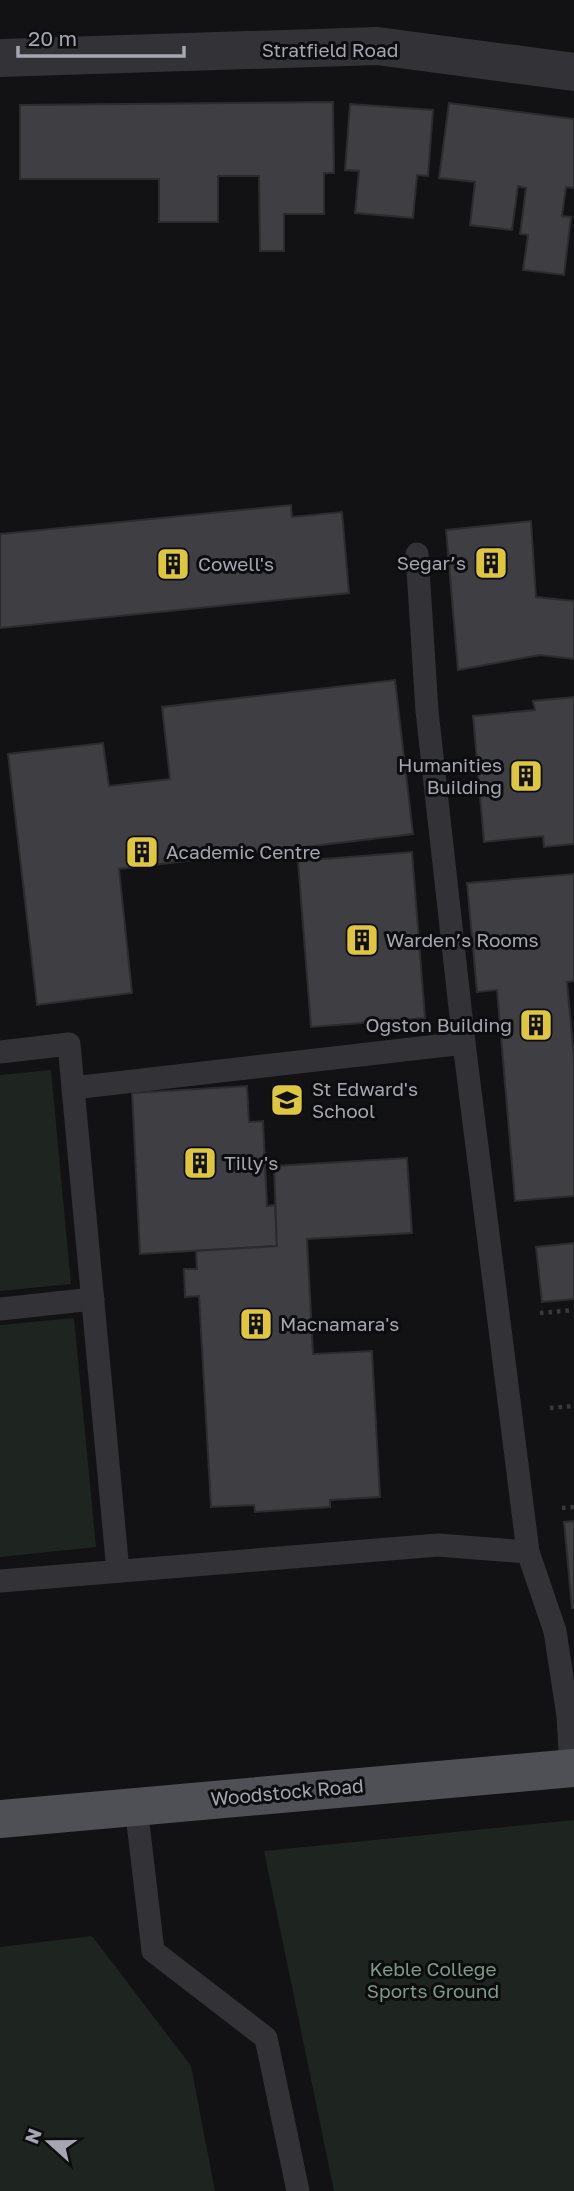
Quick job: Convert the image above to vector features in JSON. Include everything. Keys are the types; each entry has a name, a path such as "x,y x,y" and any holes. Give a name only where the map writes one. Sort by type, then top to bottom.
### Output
{"main road":[{"name":"Woodstock Road","path":"0,1819 573,1768"}],"street":[{"name":"Stratfield Road","path":"0,58 377,46 574,72"}],"lane":[{"path":"417,554 427,711 464,1043 528,1552 555,1631 573,1768"},
{"path":"73,1088 464,1043"},
{"path":"0,1052 69,1044 118,1572"},
{"path":"0,1308 93,1299"},
{"path":"0,1581 438,1545 528,1552"},
{"path":"136,1806 153,1951 266,2038 298,2191"}],"green space":[{"path":"51,1070 71,1284 0,1291 0,1075"},
{"path":"74,1318 96,1547 0,1557 0,1325"},
{"name":"Keble College Sports Ground","path":"574,1820 574,2191 334,2191 264,1851"},
{"path":"92,1936 191,2066 215,2191 0,2191 0,1947"}],"building":[{"path":"333,102 334,173 324,173 324,214 284,214 284,251 260,251 259,176 218,176 218,222 159,222 159,179 20,179 20,105"},
{"path":"449,103 574,119 574,188 566,187 562,216 571,217 564,275 523,270 528,235 520,234 526,188 518,186 512,230 470,225 475,182 439,178"},
{"path":"350,104 433,110 428,176 417,175 413,218 355,213 359,171 345,170"},
{"name":"Cowell's","path":"291,505 292,517 342,512 349,593 0,628 0,534"},
{"name":"Segar’s","path":"531,521 536,597 574,601 574,659 540,655 458,670 446,530"},
{"name":"Academic Centre","path":"395,680 413,834 119,869 132,993 37,1005 8,754 103,743 109,786 170,779 162,707"},
{"name":"Humanities Building","path":"574,697 574,844 544,847 543,836 484,842 473,716 535,710 533,701"},
{"name":"Warden’s Rooms","path":"412,852 425,1018 311,1027 298,861"},
{"name":"Ogston Building","path":"574,874 574,981 567,982 574,1058 574,1196 515,1201 497,990 477,992 467,883"},
{"name":"Tilly's","path":"247,1086 249,1122 263,1121 267,1206 275,1205 277,1246 140,1254 132,1093"},
{"name":"Macnamara's","path":"407,1158 412,1233 307,1239 313,1354 372,1351 380,1497 330,1500 330,1507 255,1512 254,1505 211,1507 199,1296 185,1297 184,1269 197,1269 196,1251 277,1246 274,1166"},
{"path":"574,1243 574,1299 542,1302 536,1247"},
{"path":"574,1521 574,1608 572,1608 564,1522"}],"place":[{"name":"Segar’s","path":"491,563"},
{"name":"Cowell's","path":"173,564"},
{"name":"Humanities Building","path":"526,776"},
{"name":"Academic Centre","path":"142,852"},
{"name":"Warden’s Rooms","path":"362,940"},
{"name":"Ogston Building","path":"536,1025"},
{"name":"St Edward's School","path":"287,1100"},
{"name":"Tilly's","path":"200,1163"},
{"name":"Macnamara's","path":"256,1324"}]}
